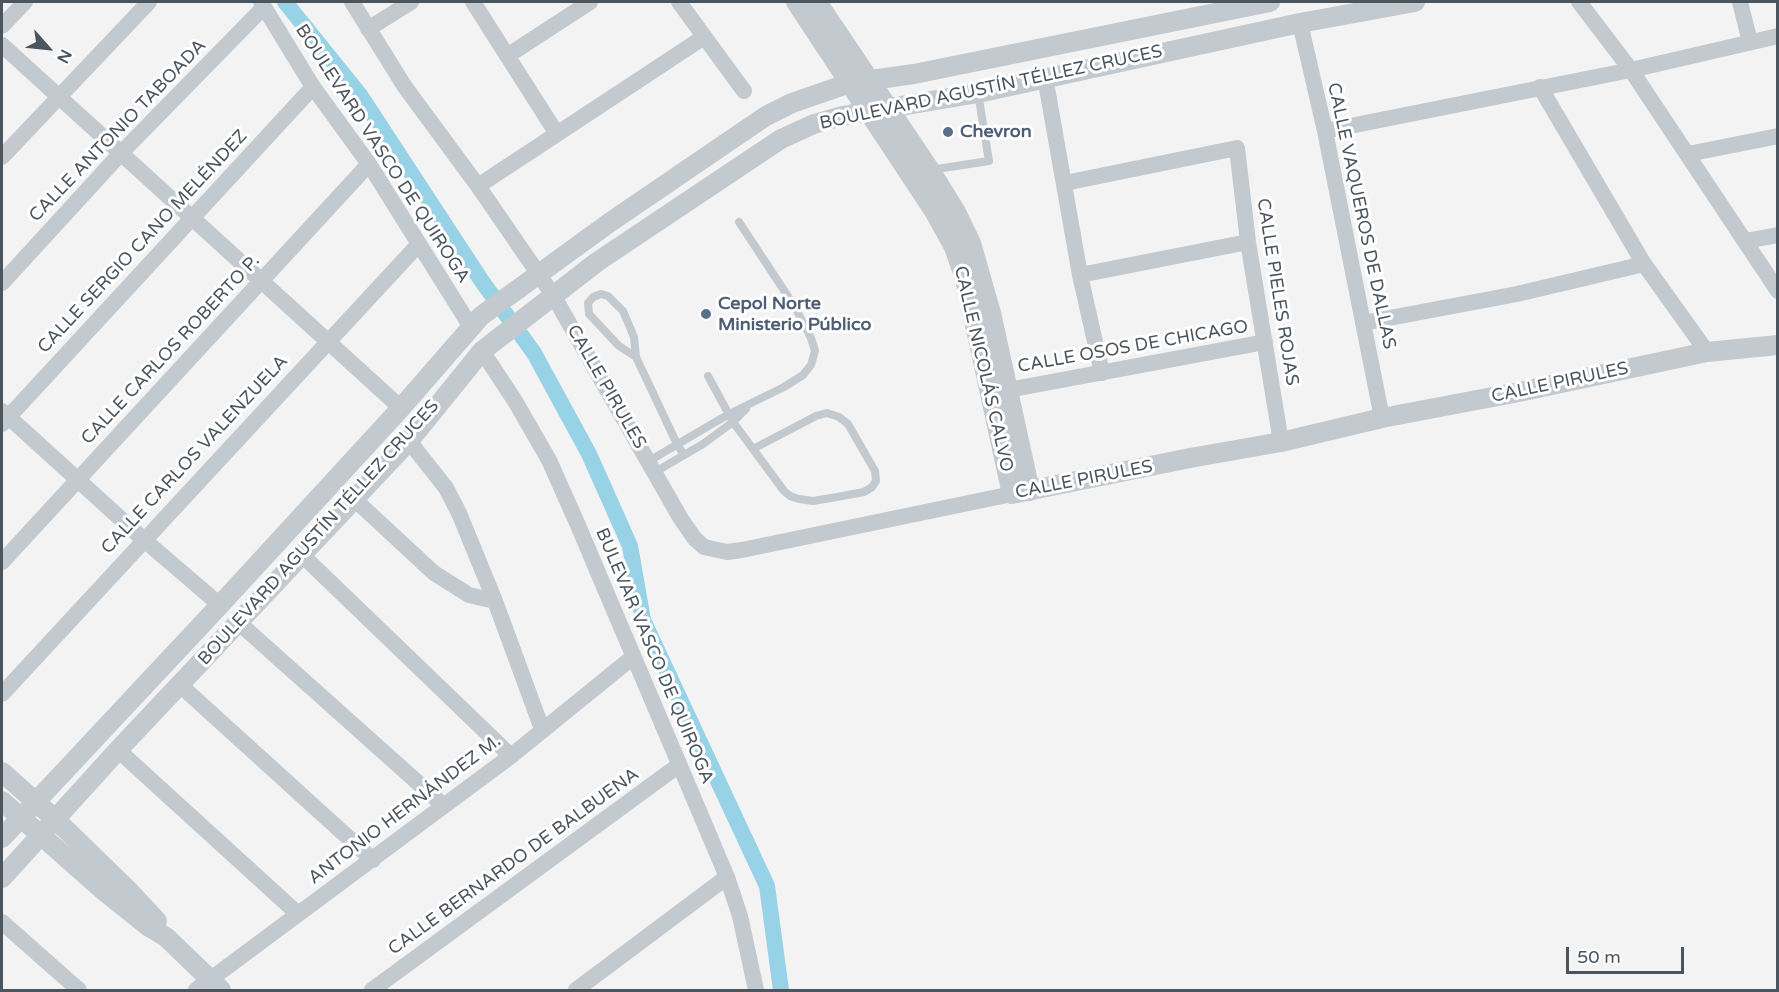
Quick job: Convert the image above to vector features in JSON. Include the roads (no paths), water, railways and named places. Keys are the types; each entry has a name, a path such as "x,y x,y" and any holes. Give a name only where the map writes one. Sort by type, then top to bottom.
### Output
{"street":[{"path":"2,26 25,2"},
{"path":"2,158 149,2"},
{"name":"CALLE PIRULES","path":"352,2 405,87 478,186 553,295 681,519 695,539 704,547 727,552 1190,458 1281,442 1382,418 1707,352 1778,345"},
{"path":"368,30 411,2"},
{"path":"473,2 557,134"},
{"path":"507,56 590,2"},
{"path":"679,2 744,91"},
{"name":"CALLE NICOLÁS CALVO","path":"796,2 928,202 954,248 965,279 1021,493"},
{"name":"CALLE NICOLÁS CALVO","path":"817,2 930,170 956,212 971,243 980,271 1008,390 1021,493"},
{"name":"BOULEVARD AGUSTÍN TÉLLEZ CRUCES","path":"2,838 401,408 476,322 513,292 766,116 817,93 850,83 925,72 1259,2"},
{"path":"1579,2 1631,70 1778,291"},
{"path":"1740,2 1750,42"},
{"name":"BOULEVARD VASCO DE QUIROGA","path":"263,4 313,87 369,164 418,244 476,322"},
{"name":"CALLE ANTONIO TABOADA","path":"2,283 122,152 263,4"},
{"name":"BOULEVARD AGUSTÍN TÉLLEZ CRUCES","path":"2,878 118,750 409,441 482,351 597,262 781,139 814,124 868,110 978,93 1390,4"},
{"name":"CALLE VAQUEROS DE DALLAS","path":"1300,23 1325,131 1382,418"},
{"path":"1325,131 1631,70 1778,36"},
{"path":"478,186 704,37"},
{"path":"2,45 122,152 261,282 329,340 401,408"},
{"path":"1045,77 1080,275 1102,373"},
{"name":"CALLE SERGIO CANO MELÉNDEZ","path":"4,417 313,87"},
{"path":"1540,87 1644,264 1707,352"},
{"path":"1688,154 1778,136"},
{"name":"CALLE PIELES ROJAS","path":"1065,183 1237,148 1248,242 1281,442"},
{"name":"CALLE CARLOS ROBERTO P.","path":"2,562 369,164"},
{"path":"1745,241 1778,235"},
{"path":"1080,275 1248,242"},
{"name":"CALLE CARLOS VALENZUELA","path":"2,694 418,244"},
{"path":"1363,323 1517,294 1644,264"},
{"name":"CALLE OSOS DE CHICAGO","path":"1008,390 1265,342"},
{"name":"BULEVAR VASCO DE QUIROGA","path":"482,351 549,460 727,877 740,916 756,990"},
{"path":"4,417 220,605"},
{"path":"409,441 446,488 459,513 495,601 542,729"},
{"path":"353,498 434,573 469,595 495,601"},
{"path":"301,554 511,756"},
{"path":"238,622 444,806"},
{"name":"ANTONIO HERNÁNDEZ M.","path":"209,987 298,914 511,756 633,657"},
{"path":"180,685 373,860"},
{"path":"118,750 298,914"},
{"name":"CALLE BERNARDO DE BALBUENA","path":"372,990 679,765"},
{"path":"2,772 55,819 152,915 166,937 209,987"},
{"path":"2,801 112,898 149,927 166,937"},
{"path":"576,990 727,877"},
{"path":"2,922 79,990"}],"lane":[{"path":"930,170 989,161 978,93"},
{"path":"652,466 684,455 750,404 803,375 811,365 815,351 811,338 795,308 740,222"},
{"path":"636,357 619,346 590,314 588,303 593,297 601,294 608,296 623,311 634,337 636,357 676,444 684,455"},
{"path":"708,376 731,418 753,449 784,491 799,499 813,501 864,492 876,481 875,471 848,424 828,413 816,416 753,449"},
{"path":"652,466 676,444 731,418"}],"waterway":[{"path":"285,2 360,95 481,280 534,353 589,454 630,546 643,620 767,886 781,990"}],"place":[{"name":"Chevron","path":"948,132"},
{"name":"Cepol Norte Ministerio Público","path":"706,314"}]}
